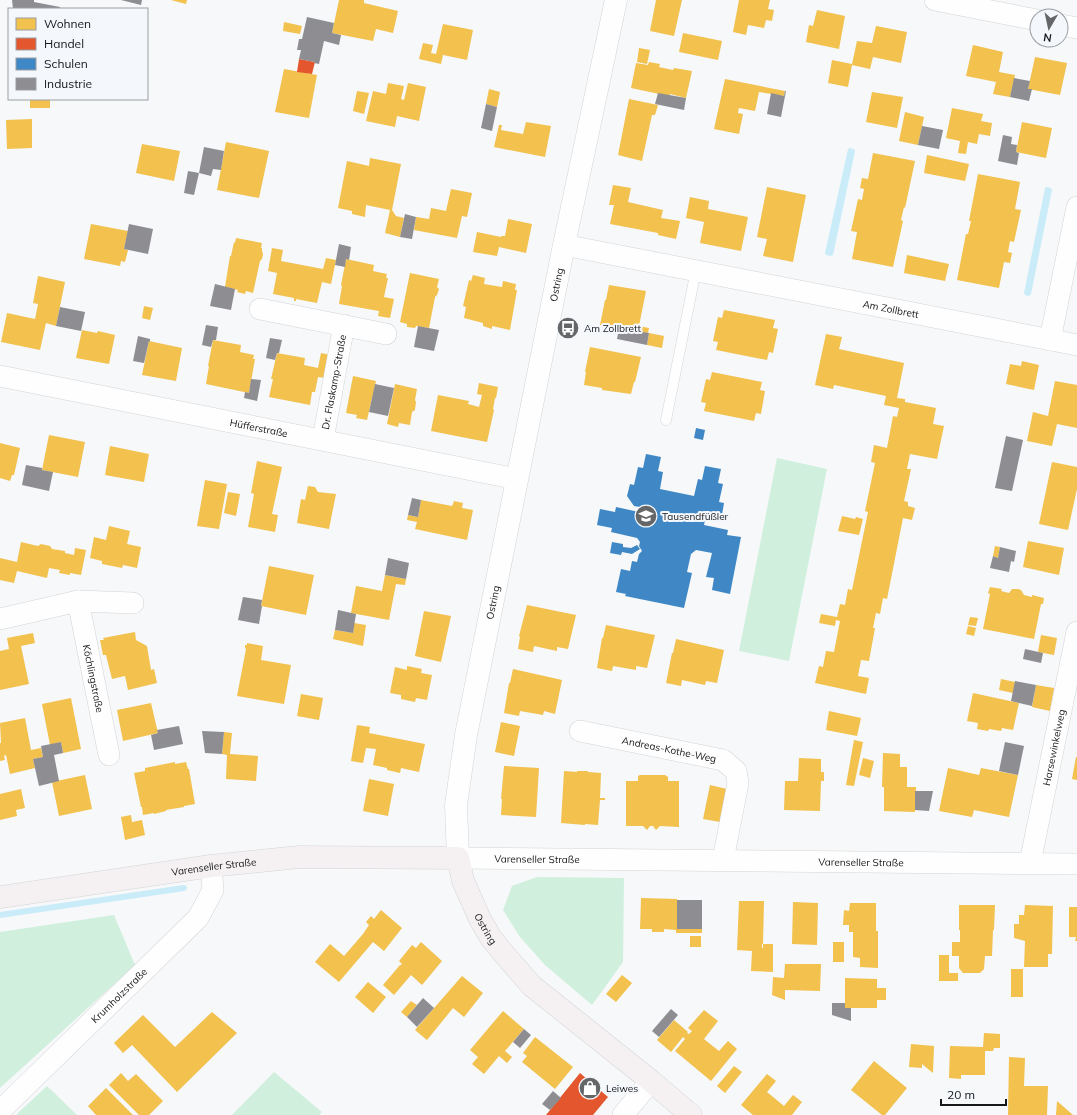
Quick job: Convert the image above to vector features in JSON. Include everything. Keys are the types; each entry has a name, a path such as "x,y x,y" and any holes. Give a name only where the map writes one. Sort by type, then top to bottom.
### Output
{"main road":[{"name":"Varenseller Straße","path":"0,897 211,866 299,857 458,858"},
{"name":"Ostring","path":"458,858 463,881 480,919 491,938 532,986 651,1081 691,1115"}],"street":[{"name":"Ostring","path":"458,858 456,805 466,735 564,245 616,0"},
{"path":"935,0 1029,18"},
{"path":"1050,340 1077,207"},
{"name":"Am Zollbrett","path":"564,245 1077,345"},
{"name":"Dr. Flaskamp-Straße","path":"260,309 386,334"},
{"name":"Dr. Flaskamp-Straße","path":"323,439 344,325"},
{"name":"Hüfferstraße","path":"0,376 517,478"},
{"path":"0,619 78,601 133,603"},
{"name":"Köchlingstraße","path":"78,601 108,755"},
{"name":"Harsewinkelweg","path":"1030,863 1077,632"},
{"name":"Andreas-Kothe-Weg","path":"580,731 723,760 736,771 738,783 723,860"},
{"name":"Varenseller Straße","path":"458,858 1077,864"},
{"name":"Krumholzstraße","path":"0,1111 198,918 213,890 211,866"},
{"path":"623,1115 651,1081"}],"lane":[{"path":"666,420 696,270"}],"green space":[{"path":"777,458 827,469 789,661 739,651"},
{"path":"537,877 624,878 623,962 592,1005 545,965 520,937 503,910 512,886"},
{"path":"114,915 135,965 0,1088 0,932"},
{"path":"274,1072 322,1112 319,1115 232,1115"},
{"path":"47,1086 77,1115 17,1115 17,1114"}],"water":[{"path":"849,148 854,149 855,151 833,255 831,256 826,255 825,253"},
{"path":"1045,188 1051,188 1052,190 1031,294 1029,296 1025,295 1024,293"}],"building: Wohnen":[{"path":"171,0 187,0 186,4"},
{"path":"339,0 364,0 364,3 398,11 393,33 376,29 373,41 332,33"},
{"path":"656,0 682,0 674,36 650,31"},
{"path":"739,0 770,0 768,9 774,10 772,21 766,20 764,28 748,25 746,35 733,32"},
{"path":"817,10 845,16 839,49 806,42 809,25 813,26"},
{"path":"284,22 302,26 300,34 283,31"},
{"path":"443,24 473,30 467,60 443,55 441,64 419,59 423,43 433,45 431,53 436,54"},
{"path":"876,26 907,32 901,63 873,57 870,69 852,65 848,87 828,83 832,60 852,64 857,41 872,43"},
{"path":"683,33 722,41 718,60 679,52"},
{"path":"973,45 1003,52 999,72 1015,75 1010,97 993,94 996,82 966,76"},
{"path":"639,48 650,50 647,64 637,62"},
{"path":"1035,57 1067,63 1060,95 1028,89"},
{"path":"649,62 660,64 659,67 673,70 674,68 692,71 686,98 631,88 636,63 648,65"},
{"path":"284,69 317,75 309,118 275,112"},
{"path":"725,79 785,91 784,96 759,92 755,111 739,108 738,113 743,114 739,134 714,129"},
{"path":"388,83 404,86 401,99 404,100 408,83 426,87 419,121 397,116 395,127 366,121 373,91 386,94"},
{"path":"489,89 500,92 497,107 486,104"},
{"path":"357,91 369,93 364,114 353,111"},
{"path":"872,92 903,97 897,128 866,122"},
{"path":"629,99 658,105 655,115 652,115 642,161 618,155"},
{"path":"30,100 50,100 50,108 30,108"},
{"path":"952,108 983,114 981,121 992,123 990,136 979,134 977,144 968,142 966,154 958,153 960,141 946,138"},
{"path":"905,112 924,117 918,145 899,141"},
{"path":"32,119 32,148 7,149 6,120"},
{"path":"526,122 551,126 545,157 494,147 499,125 502,125 501,130 523,134"},
{"path":"1022,122 1052,128 1046,158 1016,152"},
{"path":"226,142 269,151 259,198 217,190"},
{"path":"142,144 180,151 174,181 136,173"},
{"path":"873,153 915,161 901,220 903,221 893,267 852,259 857,232 851,231 858,199 862,200 864,189 860,188 862,178 868,179"},
{"path":"927,155 969,164 965,181 924,173"},
{"path":"370,158 401,164 392,210 396,216 404,218 400,237 385,233 390,210 366,205 365,217 352,214 352,211 338,208 347,161 369,166"},
{"path":"978,174 1020,182 1015,209 1021,210 1014,242 1010,241 1008,252 1012,253 1010,263 1004,262 999,288 957,280 966,234 968,234 971,221 969,221"},
{"path":"613,185 631,188 628,202 663,210 661,218 680,221 676,239 658,235 658,233 610,224 614,205 609,205"},
{"path":"767,187 806,195 793,262 763,256 767,239 757,237"},
{"path":"451,189 472,193 467,217 462,216 457,238 414,230 416,217 429,219 431,208 446,211"},
{"path":"690,197 709,201 708,209 748,217 741,251 700,243 704,222 686,218"},
{"path":"508,219 532,224 526,253 499,247 497,256 473,252 477,232 501,237 505,236"},
{"path":"91,224 128,231 124,249 128,250 125,262 121,261 120,266 84,259"},
{"path":"236,238 262,243 261,248 263,254 253,293 246,291 245,294 237,292 238,290 225,287 230,256"},
{"path":"272,248 283,250 281,261 323,269 326,258 336,260 331,284 322,282 317,303 296,299 296,301 294,301 294,298 273,294 277,273 268,271"},
{"path":"907,255 949,264 945,281 904,273"},
{"path":"346,259 374,265 373,271 387,274 386,278 388,278 384,297 394,299 390,318 378,316 379,311 339,304"},
{"path":"410,273 439,279 437,287 439,289 435,297 429,328 416,326 415,328 407,327 407,324 400,322"},
{"path":"473,275 485,278 484,284 502,287 503,281 516,284 515,290 517,290 510,330 492,326 492,329 483,326 483,323 464,318 466,307 463,306 469,280 471,281"},
{"path":"38,276 65,282 56,326 46,323 40,350 1,342 7,313 35,319 38,304 33,303"},
{"path":"609,285 646,291 639,326 649,328 648,333 600,325"},
{"path":"144,306 153,308 150,320 142,318"},
{"path":"724,310 775,320 773,328 778,329 773,353 769,352 767,360 716,350 718,342 713,341 718,317 722,318"},
{"path":"82,330 97,333 98,331 115,335 109,364 76,358"},
{"path":"649,333 664,336 662,348 647,345"},
{"path":"826,334 842,337 839,349 904,363 897,398 905,399 905,402 936,408 933,424 944,426 937,459 910,454 907,469 911,469 904,501 908,502 908,506 915,508 912,520 903,518 887,599 883,598 880,614 876,613 869,661 861,660 858,676 869,678 866,694 815,683 819,666 823,667 826,651 834,652 840,621 836,620 835,626 819,623 821,614 837,617 840,604 845,605 848,589 852,590 868,512 865,511 875,463 871,462 874,445 887,448 893,416 897,417 899,408 884,405 886,396 834,385 833,389 815,385"},
{"path":"213,340 241,345 240,352 254,355 253,359 255,359 249,393 206,384"},
{"path":"149,341 182,348 176,381 142,375"},
{"path":"590,347 641,357 631,394 602,390 602,388 584,385"},
{"path":"277,353 305,358 304,365 318,368 321,353 330,355 326,378 318,377 315,392 312,392 310,405 269,397 273,379 271,379"},
{"path":"1022,361 1039,365 1034,390 1006,384 1010,364 1021,366"},
{"path":"712,372 762,382 760,390 765,391 761,414 756,413 754,421 704,411 706,403 701,402 706,379 710,380"},
{"path":"353,376 376,381 367,420 356,418 357,415 346,413"},
{"path":"1055,381 1077,385 1077,428 1057,424 1052,446 1027,441 1033,412 1048,416"},
{"path":"479,383 498,387 487,442 431,431 438,395 469,401 468,404 479,407 482,395 477,394"},
{"path":"395,384 417,389 415,410 412,412 410,425 399,423 398,427 387,424"},
{"path":"49,435 85,442 78,477 42,470"},
{"path":"0,443 20,448 14,475 12,475 10,481 0,478"},
{"path":"110,446 149,454 144,482 105,475"},
{"path":"257,461 282,467 272,514 278,515 275,532 248,527 254,494 251,493"},
{"path":"1052,462 1077,467 1077,489 1068,530 1039,524"},
{"path":"205,480 227,484 219,529 197,526"},
{"path":"308,486 315,487 318,492 336,494 329,529 297,523 301,499 305,500"},
{"path":"228,492 240,494 236,516 224,513"},
{"path":"421,500 452,506 454,501 463,503 462,508 473,510 467,540 415,529 417,522 407,520 408,515 418,517"},
{"path":"842,516 863,519 859,535 838,531"},
{"path":"109,526 130,531 127,544 141,547 137,568 123,565 122,568 102,564 102,561 90,558 94,537 106,540"},
{"path":"1028,541 1064,548 1059,575 1023,567"},
{"path":"21,542 38,546 41,544 50,546 52,549 65,551 65,553 74,555 75,548 86,550 81,575 59,573 60,570 49,568 47,578 17,571 14,583 0,580 0,558 17,562"},
{"path":"995,546 1000,547 998,558 993,556"},
{"path":"269,566 314,575 306,615 261,606"},
{"path":"385,575 406,579 405,585 396,584 389,620 351,613 356,586 382,591"},
{"path":"990,587 1002,589 1001,591 1009,593 1012,589 1018,589 1021,590 1024,595 1044,598 1043,604 1041,604 1034,639 983,629"},
{"path":"527,605 576,615 568,649 557,647 557,651 534,646 533,652 518,649 519,636"},
{"path":"424,611 451,616 441,662 415,656"},
{"path":"970,617 978,618 976,626 968,625"},
{"path":"354,623 366,625 363,646 333,639 335,630 353,633"},
{"path":"606,625 655,635 647,668 636,666 636,670 613,666 612,671 597,668 602,638"},
{"path":"968,626 976,628 974,636 966,634"},
{"path":"135,632 136,640 147,646 151,670 154,669 157,683 128,690 125,676 112,679 106,655 103,655 100,640 104,640 103,638"},
{"path":"33,633 35,643 21,646 29,684 0,690 0,651 9,649 7,638"},
{"path":"1041,635 1057,638 1054,655 1038,652"},
{"path":"676,639 724,650 717,683 706,681 705,685 682,680 681,686 666,683"},
{"path":"247,643 263,646 261,660 291,665 284,704 237,696 246,649 245,645 247,645"},
{"path":"407,666 422,669 421,673 432,675 427,700 416,698 415,702 401,699 401,695 390,693 395,667 407,670"},
{"path":"513,669 562,680 555,714 544,711 543,715 520,711 519,716 504,713"},
{"path":"1001,679 1015,682 1013,693 999,690"},
{"path":"1036,685 1054,688 1050,711 1032,707"},
{"path":"973,693 1019,703 1013,730 1002,728 1001,731 989,729 988,731 977,729 978,723 967,721"},
{"path":"301,694 323,698 319,720 297,716"},
{"path":"71,698 81,749 63,753 61,742 50,745 42,704"},
{"path":"151,703 158,733 123,741 117,710"},
{"path":"829,711 861,718 857,736 826,730"},
{"path":"25,718 31,750 41,748 43,757 33,759 35,768 10,774 6,755 4,756 5,760 0,761 0,723"},
{"path":"501,722 520,726 514,756 495,752"},
{"path":"357,725 370,727 369,733 425,744 419,772 401,768 400,773 373,765 376,749 366,748 363,763 351,761"},
{"path":"224,732 232,733 230,754 258,756 256,781 226,779 227,755 222,754"},
{"path":"854,740 863,742 854,786 846,785"},
{"path":"883,753 900,754 900,767 907,767 907,787 916,787 915,812 884,811 884,787 882,787"},
{"path":"1077,757 1077,780 1072,779"},
{"path":"799,758 821,759 821,772 824,772 824,781 821,781 820,811 784,810 785,781 798,781"},
{"path":"863,758 874,761 870,778 859,775"},
{"path":"175,762 175,764 186,762 189,769 195,804 154,814 143,815 134,773 145,771 145,768"},
{"path":"504,766 539,768 536,817 501,815"},
{"path":"948,768 979,775 981,768 1018,775 1009,817 974,810 972,817 939,811"},
{"path":"564,771 588,771 601,773 600,798 605,798 605,800 600,800 598,825 561,823"},
{"path":"85,775 92,809 59,816 52,782"},
{"path":"665,775 668,777 668,781 679,781 679,827 660,826 656,830 653,826 650,826 647,830 643,826 626,826 626,781 638,781 638,776"},
{"path":"369,779 394,784 388,816 363,811"},
{"path":"710,785 727,789 720,822 703,819"},
{"path":"21,789 25,808 16,810 17,816 0,820 0,794"},
{"path":"131,815 132,822 142,820 145,835 125,840 121,817"},
{"path":"641,898 677,899 677,929 702,929 702,933 676,933 676,930 664,929 664,932 652,932 652,929 640,929"},
{"path":"739,901 764,901 763,944 773,944 773,972 751,971 752,951 737,950"},
{"path":"793,902 818,903 817,945 792,944"},
{"path":"850,903 876,903 878,968 860,967 860,958 853,957 853,932 849,932 849,925 843,925 844,910 849,911"},
{"path":"959,905 995,905 992,956 985,956 984,969 980,973 963,973 959,968 959,956 952,956 952,942 960,942"},
{"path":"1025,905 1053,906 1052,954 1048,954 1048,967 1024,967 1025,941 1014,938 1014,924 1019,924 1019,915 1024,915"},
{"path":"1069,907 1077,907 1077,941 1075,941 1076,937 1069,937"},
{"path":"381,910 402,928 384,951 373,942 339,982 315,962 330,944 344,956 369,925 366,922 371,916 374,919"},
{"path":"690,936 701,936 701,947 690,947"},
{"path":"421,942 442,961 422,985 411,975 394,995 383,985 402,964 399,961 412,945 416,948"},
{"path":"833,942 844,942 844,962 833,962"},
{"path":"939,955 949,955 949,973 958,973 958,981 939,981"},
{"path":"785,964 821,964 820,991 785,990 785,1000 772,995 773,977 784,978"},
{"path":"1011,969 1023,969 1023,997 1011,997"},
{"path":"622,975 632,983 616,1002 606,994"},
{"path":"462,976 483,993 464,1017 453,1008 427,1040 415,1030"},
{"path":"845,978 877,979 877,988 886,988 886,1000 877,1000 877,1008 845,1008"},
{"path":"368,982 386,997 373,1013 355,997"},
{"path":"411,1001 417,1005 407,1017 401,1012"},
{"path":"704,1010 718,1021 704,1039 719,1051 728,1041 737,1049 711,1081 675,1051 685,1039 683,1037 671,1052 657,1040 674,1020 689,1034 692,1031 688,1028"},
{"path":"503,1011 524,1029 505,1051 512,1057 507,1063 499,1056 484,1074 472,1064 478,1057 470,1050"},
{"path":"212,1012 237,1033 177,1092 132,1045 123,1053 114,1043 143,1015 175,1047"},
{"path":"984,1033 1000,1034 1000,1048 994,1048 993,1051 985,1051 985,1075 961,1075 961,1079 949,1078 950,1046 983,1047"},
{"path":"535,1037 573,1067 555,1089 522,1062 527,1056 523,1053"},
{"path":"911,1044 934,1046 933,1073 922,1064 922,1068 909,1067"},
{"path":"1009,1057 1025,1058 1024,1086 1048,1086 1047,1115 1008,1115"},
{"path":"874,1061 907,1088 885,1115 882,1115 851,1090"},
{"path":"734,1066 742,1072 725,1093 717,1086"},
{"path":"121,1073 128,1081 136,1074 163,1101 149,1115 139,1115 109,1085"},
{"path":"767,1074 776,1081 767,1092 784,1106 793,1095 802,1102 792,1115 753,1115 741,1105"},
{"path":"106,1088 133,1115 96,1115 88,1106"},
{"path":"1057,1101 1073,1115 1056,1115"}],"building: Handel":[{"path":"299,59 315,62 312,74 297,72"},
{"path":"580,1073 608,1097 593,1115 546,1115"}],"building: Schulen":[{"path":"696,428 705,430 703,440 694,438"},
{"path":"646,454 661,457 658,471 663,472 660,489 694,496 698,479 702,480 705,466 721,469 718,483 723,484 719,502 724,503 722,515 711,521 705,520 704,525 728,530 727,535 741,537 730,594 712,590 714,578 706,577 712,553 696,550 691,554 687,572 692,573 684,608 625,596 626,594 616,592 621,569 630,571 632,561 637,562 639,554 642,551 639,546 640,542 637,538 611,532 612,528 597,525 600,509 615,512 616,507 639,512 640,507 634,506 627,496 630,484 634,485 638,467 643,468"},
{"path":"612,542 623,544 623,547 631,548 637,545 640,549 632,554 622,552 621,555 610,553"}],"building: Industrie":[{"path":"12,0 34,0 34,2 60,7 60,8 13,8"},
{"path":"121,0 142,0 141,5"},
{"path":"307,17 334,23 332,33 341,35 339,45 324,41 319,64 299,59 301,50 297,50 299,39 302,39"},
{"path":"1014,78 1030,81 1028,89 1032,89 1029,101 1010,97"},
{"path":"785,91 781,117 767,114 771,93 784,96"},
{"path":"658,93 686,98 684,110 655,104"},
{"path":"486,104 497,107 492,131 481,128"},
{"path":"922,126 943,130 939,149 918,145"},
{"path":"1003,135 1012,137 1011,144 1017,145 1016,152 1019,153 1017,165 998,161"},
{"path":"204,147 224,151 221,170 213,169 211,176 199,173"},
{"path":"188,171 199,173 194,195 184,193"},
{"path":"405,214 416,217 412,239 400,237"},
{"path":"129,224 153,229 148,254 124,249"},
{"path":"339,244 351,247 349,260 346,259 345,267 335,265"},
{"path":"215,284 235,289 231,310 210,306"},
{"path":"60,307 85,312 81,331 56,326"},
{"path":"206,325 218,327 216,340 213,340 211,347 202,345"},
{"path":"418,326 439,330 434,351 414,347"},
{"path":"619,328 649,333 647,345 617,339"},
{"path":"138,336 150,339 144,363 133,361"},
{"path":"270,338 282,340 279,353 277,353 275,360 266,358"},
{"path":"251,379 261,380 257,401 244,398 245,392 249,393"},
{"path":"375,384 394,388 388,416 369,412"},
{"path":"1006,436 1023,440 1012,491 995,488"},
{"path":"26,465 53,472 49,491 22,485"},
{"path":"412,498 421,500 418,517 408,515"},
{"path":"1000,547 1016,551 1014,562 1011,561 1009,572 990,568 993,556 998,558"},
{"path":"388,558 409,563 406,579 385,575"},
{"path":"243,597 262,600 259,624 238,620"},
{"path":"338,610 356,614 353,633 335,630"},
{"path":"1025,649 1043,653 1041,663 1023,659"},
{"path":"1015,681 1036,685 1032,706 1011,701"},
{"path":"179,726 183,744 154,750 151,735 158,733 157,730"},
{"path":"202,731 224,732 222,754 205,753"},
{"path":"61,742 63,753 54,755 59,781 39,786 33,759 43,757 41,746"},
{"path":"1005,742 1024,746 1018,775 999,771"},
{"path":"915,791 933,791 929,811 915,810"},
{"path":"677,900 702,900 702,929 677,929"},
{"path":"423,998 434,1008 417,1027 407,1017"},
{"path":"832,1003 845,1003 845,1008 851,1008 851,1021 832,1015"},
{"path":"671,1009 678,1015 659,1037 652,1031"},
{"path":"524,1029 531,1035 520,1048 513,1042"},
{"path":"553,1091 561,1098 550,1110 542,1104"}],"waterway":[{"path":"0,915 184,888"}],"place":[{"name":"Am Zollbrett","path":"568,328"},
{"name":"Tausendfüßler","path":"646,516"},
{"name":"Leiwes","path":"590,1088"}]}
